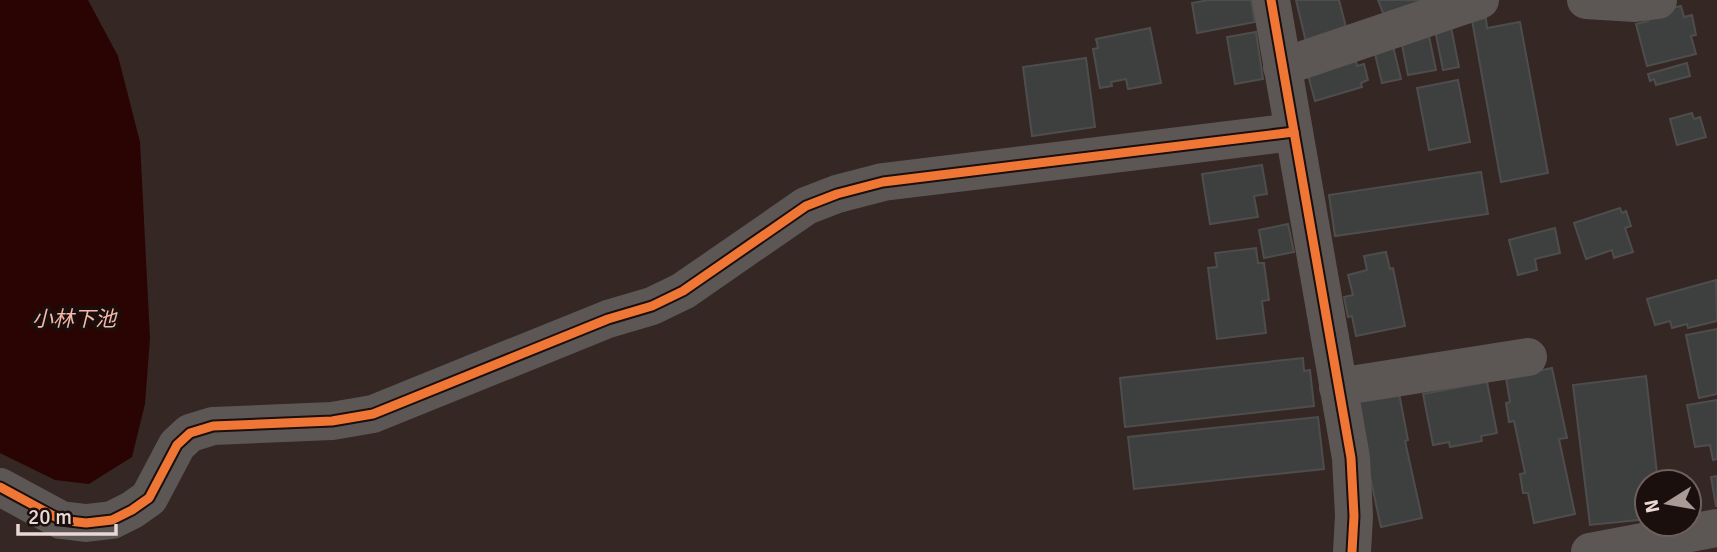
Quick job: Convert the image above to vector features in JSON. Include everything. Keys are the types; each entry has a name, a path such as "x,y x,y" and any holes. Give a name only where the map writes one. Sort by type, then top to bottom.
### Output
{"street":[{"path":"1271,0 1351,458 1353,552"},
{"path":"1282,67 1480,0"},
{"path":"1586,0 1635,3 1658,0"},
{"path":"0,487 61,520 86,523 112,520 149,498 177,445 190,433 213,426 332,421 373,414 608,319 652,306 683,292 806,206 837,194 883,182 1294,132"},
{"path":"1338,387 1528,356"},
{"path":"1590,552 1717,528"}],"water":[{"name":"小林下池","path":"0,0 88,0 118,56 140,142 150,338 145,404 132,457 89,484 55,480 0,453"}],"building":[{"path":"1209,0 1251,0 1255,22 1197,33 1192,3"},
{"path":"1296,0 1339,0 1347,31 1306,42"},
{"path":"1378,0 1430,0 1385,18"},
{"path":"1681,6 1684,17 1692,15 1696,35 1691,36 1696,54 1647,66 1636,24 1648,21 1646,14"},
{"path":"1486,18 1487,28 1520,22 1548,173 1501,182 1472,20"},
{"path":"1451,27 1459,67 1443,70 1435,30"},
{"path":"1150,28 1161,83 1128,89 1126,79 1100,88 1093,49 1098,48 1096,39"},
{"path":"1256,32 1263,79 1235,84 1227,37"},
{"path":"1429,36 1436,70 1408,75 1401,40"},
{"path":"1393,46 1401,79 1382,83 1374,50"},
{"path":"1086,58 1095,127 1032,136 1023,67"},
{"path":"1356,61 1357,66 1364,64 1368,80 1361,83 1362,87 1315,101 1308,75"},
{"path":"1687,63 1690,76 1656,85 1654,79 1650,81 1648,74"},
{"path":"1458,80 1470,142 1429,150 1417,88"},
{"path":"1692,113 1694,119 1700,117 1706,137 1677,145 1670,119"},
{"path":"1262,165 1267,194 1254,196 1258,217 1210,224 1202,174"},
{"path":"1481,172 1488,214 1335,236 1329,195"},
{"path":"1620,208 1622,213 1626,211 1631,226 1625,228 1633,252 1614,258 1612,250 1586,259 1574,223"},
{"path":"1288,224 1294,252 1264,258 1259,230"},
{"path":"1555,228 1560,253 1535,259 1537,270 1518,275 1509,240"},
{"path":"1256,248 1258,263 1264,263 1269,300 1262,301 1266,333 1217,339 1208,268 1217,267 1215,253"},
{"path":"1386,252 1390,269 1393,268 1405,326 1356,336 1344,297 1353,295 1348,275 1367,270 1364,256"},
{"path":"1716,280 1717,321 1688,328 1687,324 1672,328 1670,321 1655,325 1647,299"},
{"path":"1717,329 1717,394 1699,398 1686,335"},
{"path":"1303,358 1304,371 1310,370 1314,406 1125,427 1120,378"},
{"path":"1552,368 1567,438 1559,439 1575,514 1534,523 1528,493 1523,493 1520,474 1525,473 1514,421 1509,422 1506,403 1510,402 1506,378"},
{"path":"1646,376 1656,468 1633,468 1633,520 1590,525 1573,385"},
{"path":"1487,382 1497,433 1481,436 1482,441 1450,447 1449,442 1433,445 1423,394"},
{"path":"1399,393 1408,440 1405,441 1422,518 1381,527 1354,403"},
{"path":"1717,400 1717,459 1713,460 1710,445 1695,447 1687,405"},
{"path":"1318,417 1324,469 1134,489 1128,437"},
{"path":"1717,476 1717,506 1716,506 1711,477"}],"cycle path":[{"path":"1271,0 1351,458 1354,516 1352,552"},
{"path":"0,487 61,520 86,523 112,520 149,498 177,445 190,433 213,426 332,421 373,414 608,319 652,306 683,291 806,206 837,194 883,182 1294,132"}]}
